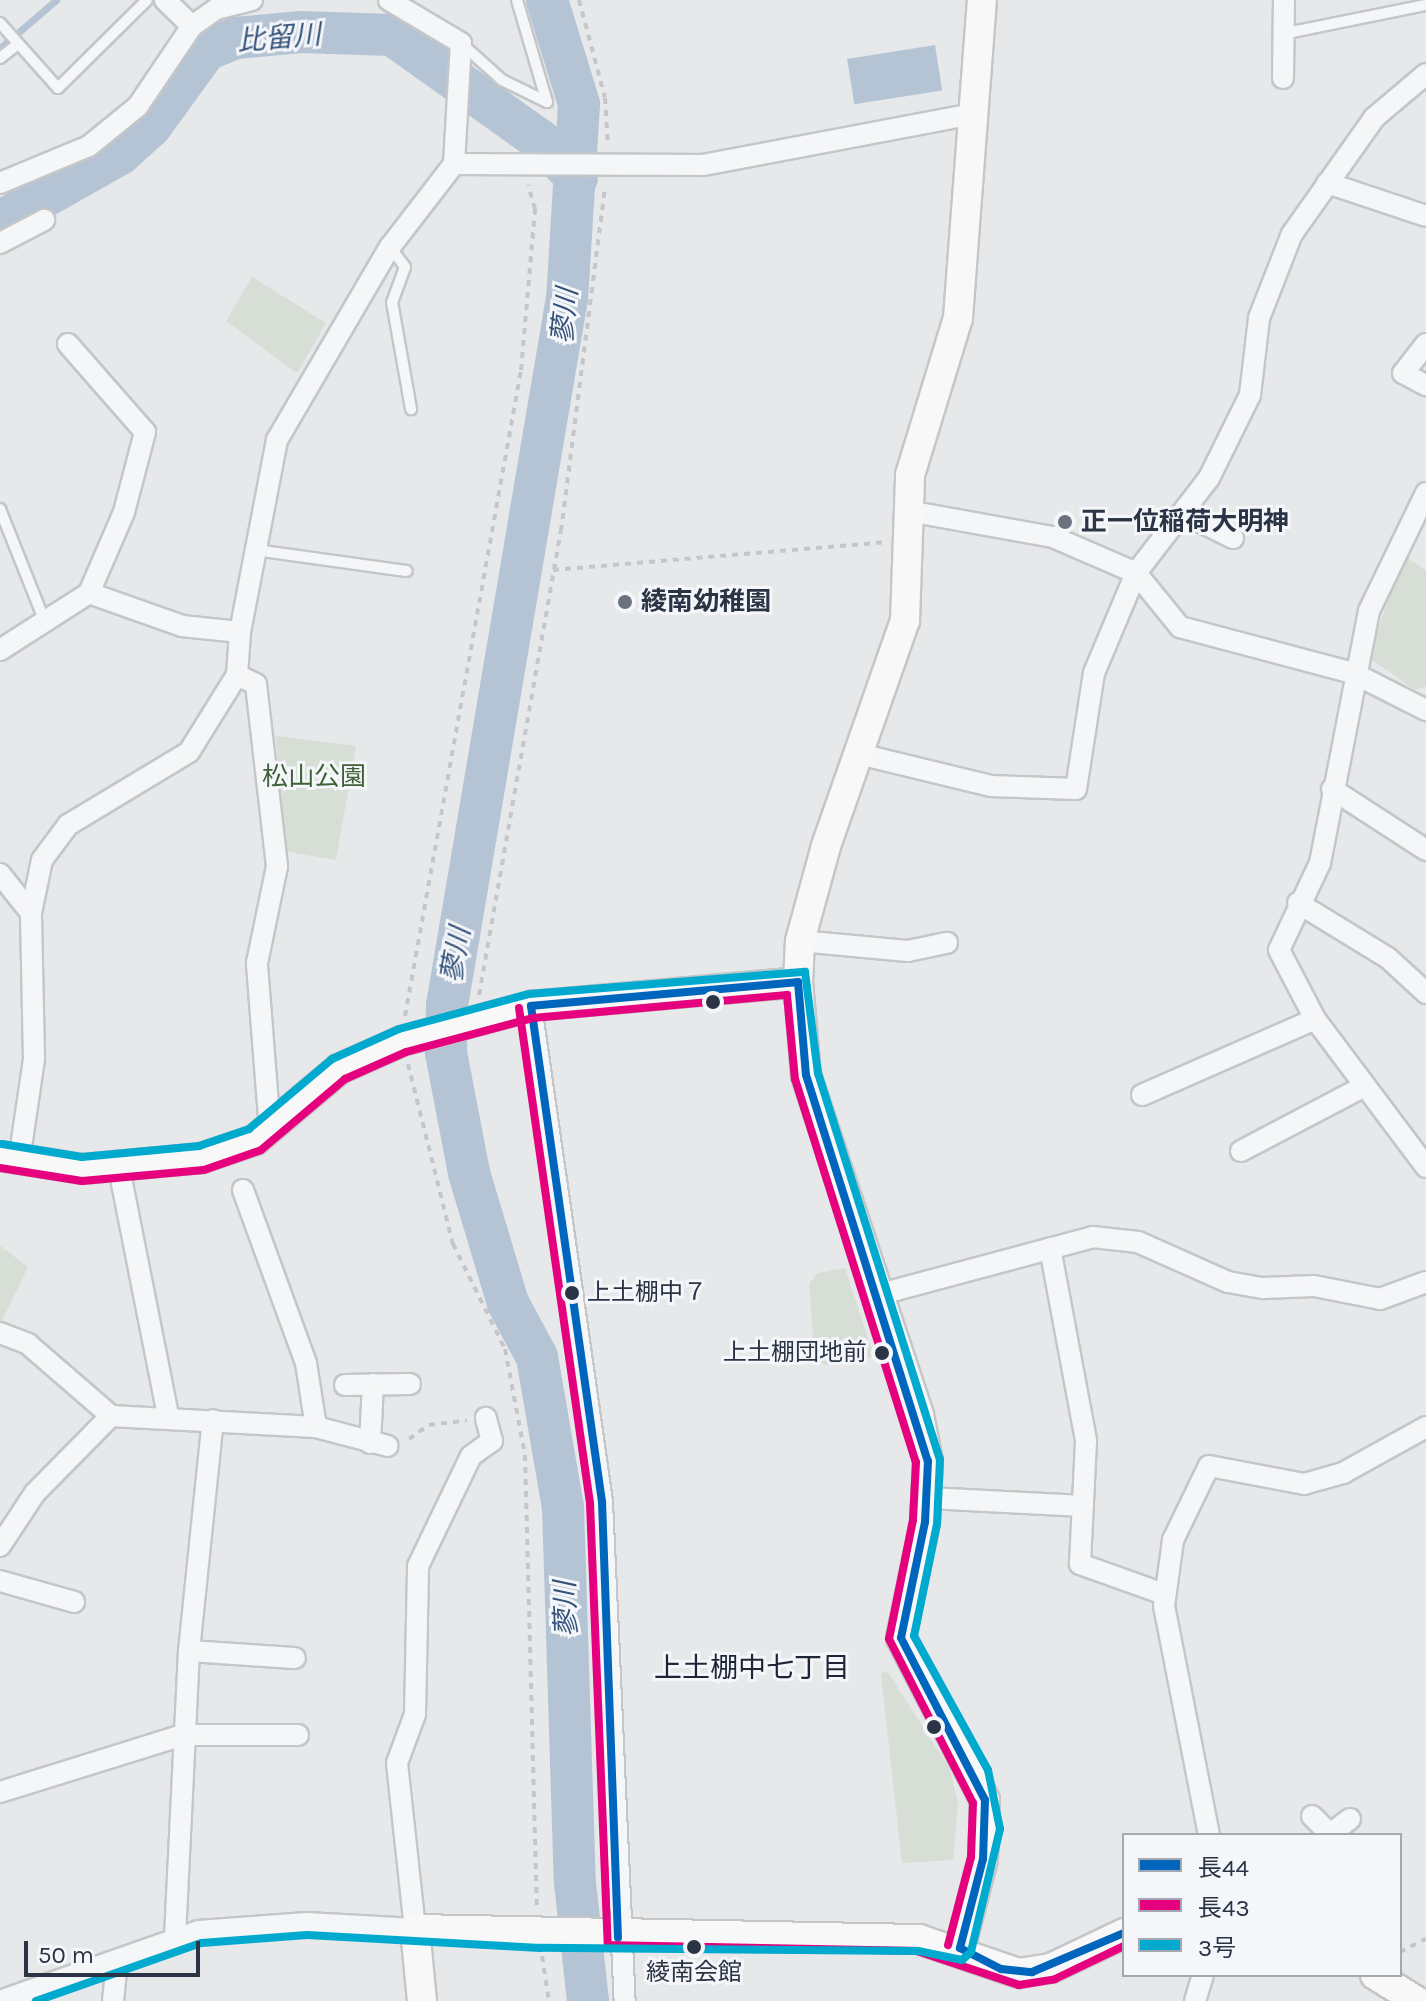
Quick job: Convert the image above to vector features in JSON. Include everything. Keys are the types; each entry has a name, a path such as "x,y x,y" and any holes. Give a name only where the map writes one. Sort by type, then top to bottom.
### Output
{"street":[{"path":"165,0 192,26"},
{"path":"0,183 89,146 138,106 192,26 216,9 252,0"},
{"path":"389,0 460,47 454,164 390,247 277,440 240,632 237,675 189,752 53,841 31,913 34,1059 10,1155 82,1169 202,1158 270,1130 339,1069 406,1041 531,1006 798,982"},
{"path":"960,1948 983,1859 985,1800 901,1638 929,1498 919,1415 806,1075 798,982 800,941 855,753 901,641 914,459 958,318 982,0"},
{"path":"1283,78 1284,0"},
{"path":"855,753 991,786 1076,789 1094,673 1136,573 1209,478 1250,395 1273,275 1327,183 1382,109 1426,74"},
{"path":"454,164 522,168 703,165 973,114"},
{"path":"1327,183 1426,216"},
{"path":"0,243 44,220"},
{"path":"0,650 89,593 124,512 145,432 68,344"},
{"path":"1426,344 1403,373 1426,385"},
{"path":"1426,493 1369,611 1353,673 1320,863 1298,903 1279,950 1315,1019 1426,1167"},
{"path":"908,511 1035,532 1136,573 1180,627 1353,673 1426,710"},
{"path":"1183,513 1233,538"},
{"path":"89,593 182,626 240,632"},
{"path":"237,675 256,684 277,866 257,963 270,1130"},
{"path":"1332,789 1426,850"},
{"path":"0,874 31,913"},
{"path":"1298,903 1388,958 1426,993"},
{"path":"800,941 908,951 947,943"},
{"path":"531,1006 549,1175 589,1379 602,1502 613,1938 625,2001"},
{"path":"1142,1095 1315,1019"},
{"path":"1241,1151 1365,1086"},
{"path":"119,1168 168,1416"},
{"path":"243,1190 306,1363 316,1427"},
{"path":"877,1295 1093,1237 1138,1242 1228,1282 1314,1286 1380,1299 1426,1282"},
{"path":"1050,1248 1086,1441 1080,1564 1164,1594"},
{"path":"0,1333 28,1344 111,1416 168,1416 316,1427 379,1445 373,1384"},
{"path":"345,1385 410,1384"},
{"path":"0,1546 35,1493 111,1416"},
{"path":"422,2001 397,1763 415,1714 418,1566 464,1468 492,1441 486,1418"},
{"path":"175,1937 189,1651 213,1420"},
{"path":"1209,1833 1164,1594 1173,1540 1209,1466 1304,1484 1343,1473 1426,1427"},
{"path":"929,1498 1083,1506"},
{"path":"0,1581 74,1602"},
{"path":"189,1651 295,1658"},
{"path":"0,1792 183,1735 298,1735"},
{"path":"1312,1816 1328,1833"},
{"path":"1332,1833 1350,1819"},
{"path":"0,2001 175,1937 307,1923 613,1938 919,1939 960,1948 1001,1969 1032,1972 1122,1934"},
{"path":"113,2001 117,1960"},
{"path":"1195,2001 1202,1977"},
{"path":"1378,1977 1417,2001"}],"lane":[{"path":"0,23 58,88 147,0"},
{"path":"192,26 212,0"},
{"path":"460,47 502,80 547,102 517,0"},
{"path":"1282,34 1426,5"},
{"path":"0,58 18,44"},
{"path":"390,247 405,267 392,302 411,409"},
{"path":"0,509 45,622"},
{"path":"255,550 407,571"}],"path":[{"path":"483,1019 477,1004 553,570 607,167 605,98 579,0"},
{"path":"522,168 535,209 521,370 406,1041 453,1244 505,1349 525,1455 539,1936 549,2001"},
{"path":"553,570 906,541"},
{"path":"379,1445 429,1425 486,1418"},
{"path":"1402,1951 1426,1939"}],"green space":[{"path":"252,277 326,323 297,373 226,321"},
{"path":"1404,555 1426,571 1426,686 1415,690 1368,657"},
{"name":"松山公園","path":"276,736 356,746 336,860 284,851"},
{"path":"0,1246 28,1267 0,1325"},
{"path":"845,1268 874,1357 824,1365 815,1357 809,1284 818,1273"},
{"path":"887,1671 950,1769 958,1803 953,1860 902,1863 881,1674"}],"water":[{"path":"935,45 942,90 854,104 847,59"}],"waterway":[{"path":"0,48 56,0"},
{"name":"蓼川","path":"547,0 579,104 567,298 447,1005 446,1053 469,1173 508,1303 537,1357 563,1507 575,1883 588,2001"},
{"name":"比留川","path":"0,222 120,154 151,126 206,50 236,38 301,32 392,35 540,140 577,178"}],"transit line":[{"name":"3号","path":"2,1144 82,1157 199,1146 249,1129 332,1059 399,1029 529,994 805,972 818,1073 940,1459 937,1524 914,1636 988,1770 1000,1829 971,1952 962,1960 918,1951 540,1948 307,1935 201,1943 36,2001"},
{"name":"長44","path":"798,982 806,1075 928,1461 925,1522 901,1638 985,1800 983,1859 960,1948"},
{"name":"長44","path":"531,1006 798,982"},
{"name":"長43","path":"0,1168 82,1181 204,1170 261,1150 345,1079 406,1052 533,1018 787,995 795,1079 916,1462 913,1520 889,1639 973,1803 971,1857 948,1945"},
{"name":"長44","path":"531,1006 602,1502 618,1938"},
{"name":"長43","path":"519,1008 590,1503 608,1945 917,1951 1019,1985 1055,1979 1122,1947"},
{"name":"長44","path":"960,1948 1001,1969 1032,1972 1122,1934"}],"place":[{"name":"正一位稲荷大明神","path":"1065,522"},
{"name":"綾南幼稚園","path":"625,602"},
{"name":"上土棚中７","path":"572,1293"},
{"name":"上土棚団地前","path":"882,1353"},
{"name":"綾南会館","path":"694,1947"}],"district":[{"name":"上土棚中七丁目","path":"752,1668"}]}
